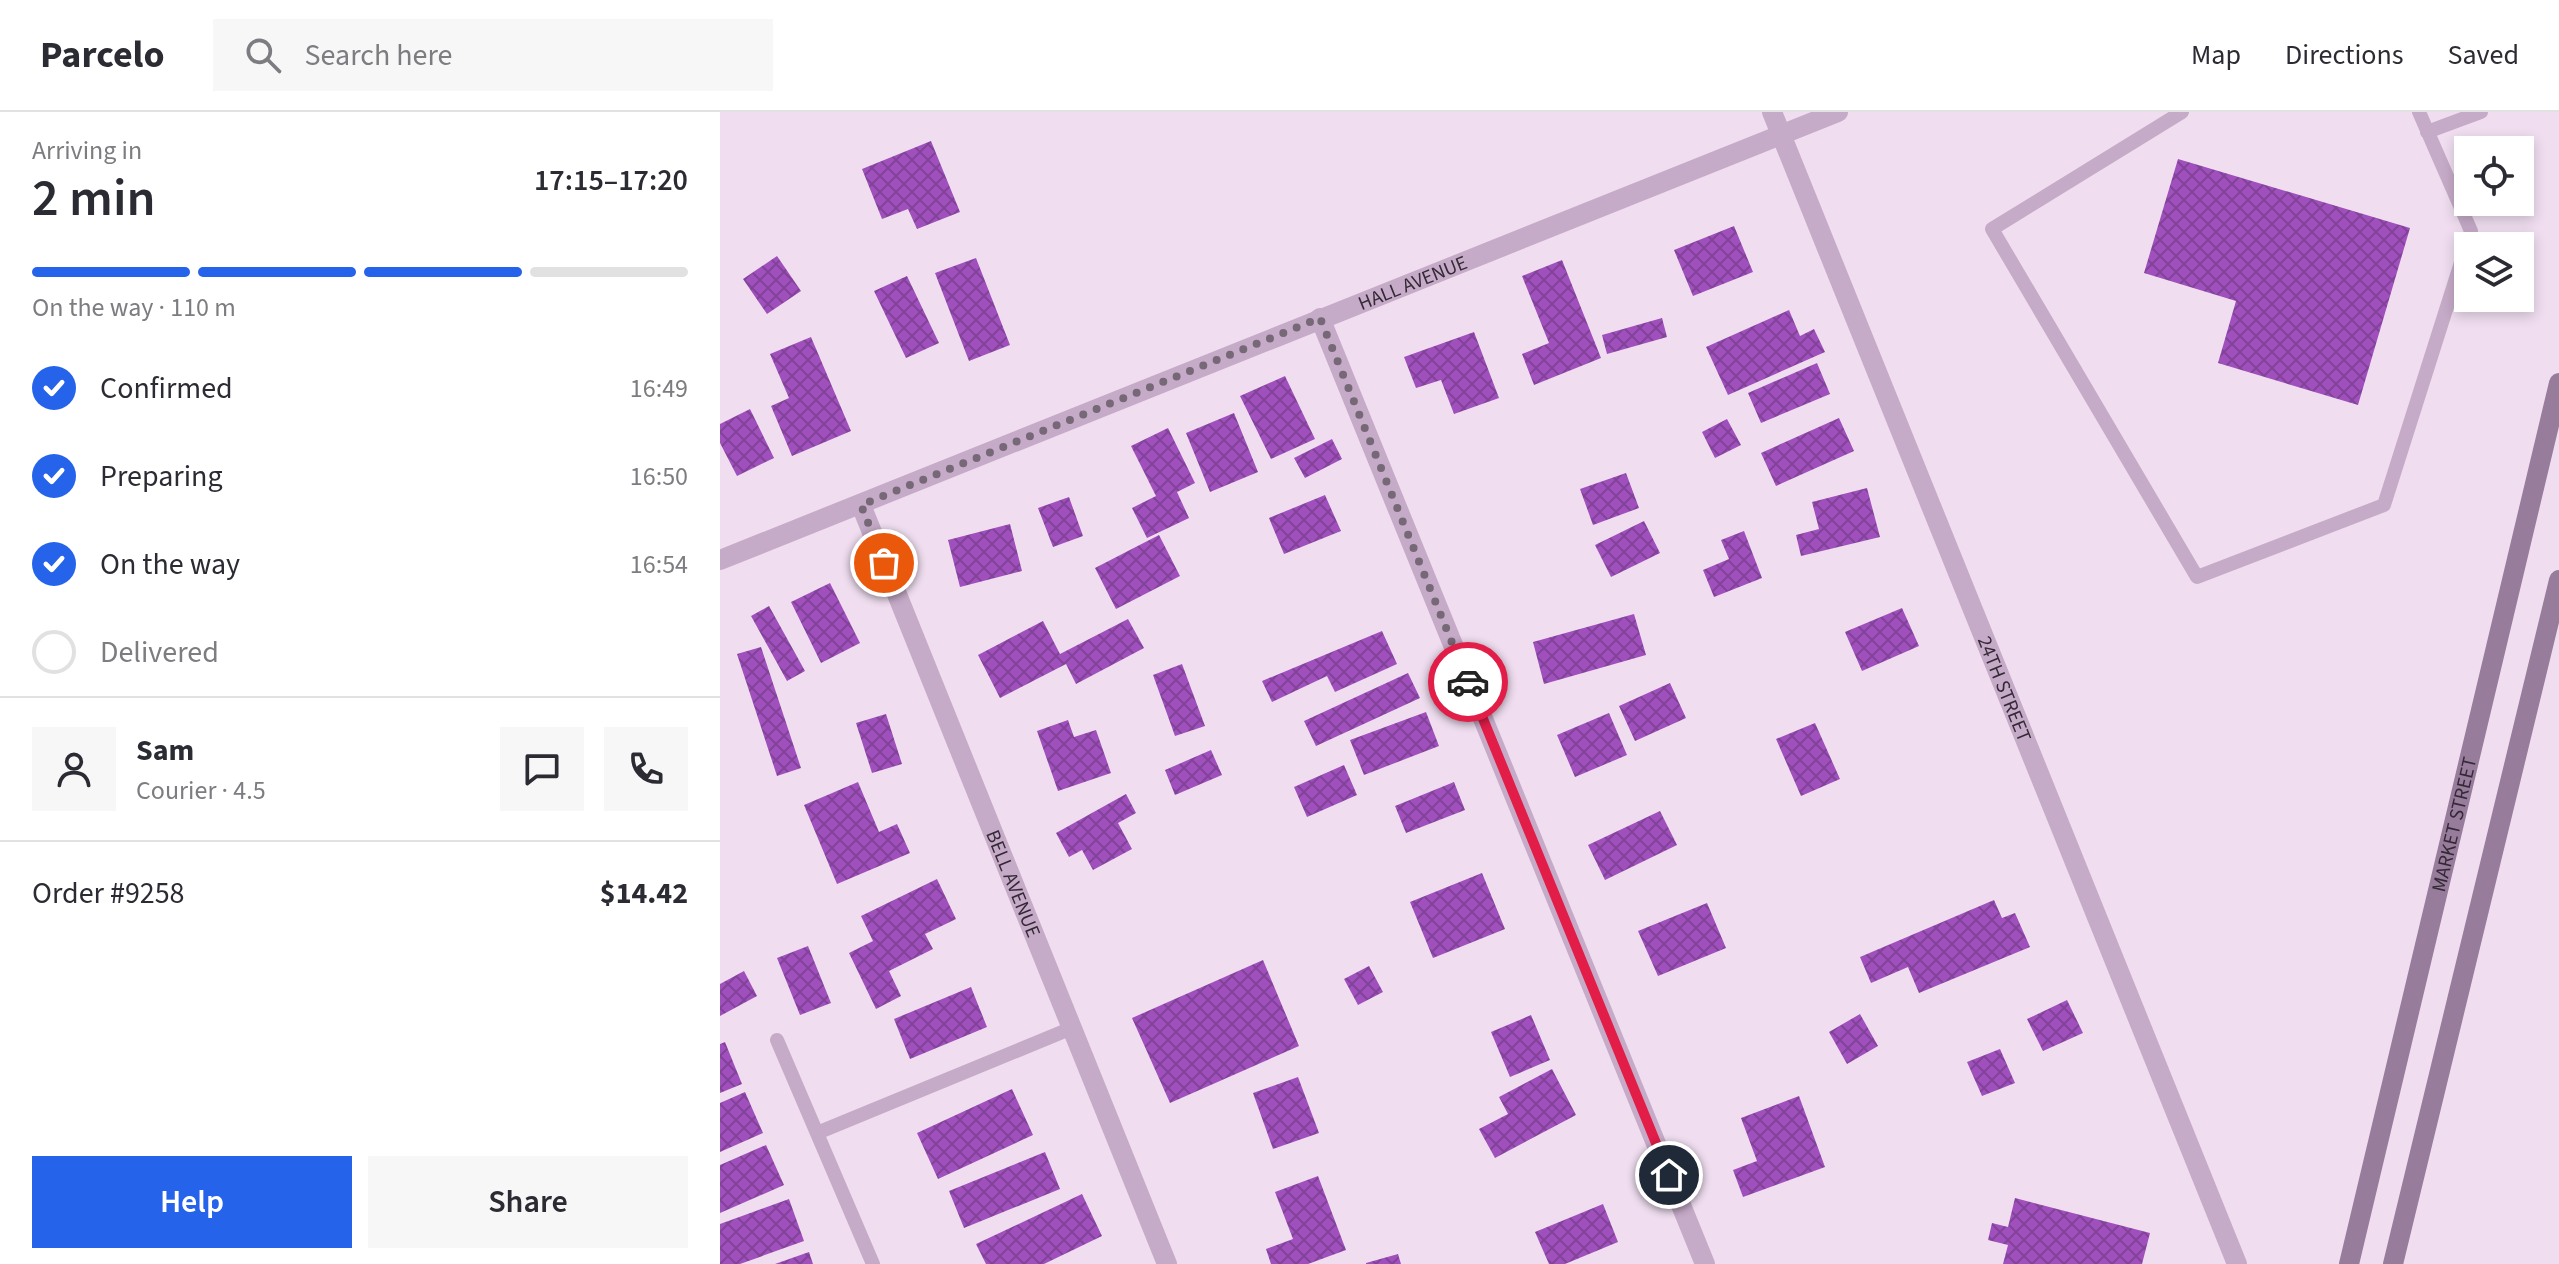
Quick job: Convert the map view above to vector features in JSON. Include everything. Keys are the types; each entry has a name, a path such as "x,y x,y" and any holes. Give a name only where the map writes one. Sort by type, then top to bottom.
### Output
{"main road":[{"name":"MARKET STREET","path":"2349,1264 2559,383"},
{"path":"2393,1264 2559,580"}],"street":[{"name":"24TH STREET","path":"1772,112 2237,1264"},
{"name":"HALL AVENUE","path":"720,560 1838,112"},
{"path":"1320,318 1705,1264"},
{"name":"BELL AVENUE","path":"861,505 1164,1263"}],"lane":[{"path":"2182,112 1992,229 2197,577 2384,505 2471,231 2419,112"},
{"path":"2427,132 2481,112"},
{"path":"817,1133 1072,1028"},
{"path":"777,1040 873,1264"}],"building":[{"path":"931,141 960,212 917,229 908,209 882,219 862,169"},
{"path":"2178,159 2410,228 2358,405 2218,363 2236,301 2144,273"},
{"path":"1734,226 1753,272 1693,296 1674,250"},
{"path":"777,256 801,291 767,314 743,279"},
{"path":"976,258 1010,345 969,361 935,273"},
{"path":"1562,260 1601,358 1534,385 1522,354 1549,343 1522,276"},
{"path":"907,276 939,343 906,358 874,291"},
{"path":"1789,310 1800,336 1814,329 1825,352 1728,395 1706,347"},
{"path":"1662,318 1667,337 1607,354 1602,335"},
{"path":"1474,332 1499,398 1454,414 1441,380 1416,388 1404,357"},
{"path":"811,337 851,431 792,456 771,406 789,398 770,354"},
{"path":"1817,363 1830,394 1761,423 1748,393"},
{"path":"1285,376 1315,439 1271,459 1240,396"},
{"path":"750,409 774,458 737,476 720,443 720,424"},
{"path":"1234,413 1258,472 1210,492 1186,433"},
{"path":"1839,418 1854,451 1776,486 1761,453"},
{"path":"1727,419 1741,445 1715,458 1702,432"},
{"path":"1168,428 1195,483 1177,492 1189,518 1147,538 1132,508 1156,496 1131,446"},
{"path":"1332,439 1342,459 1305,478 1294,458"},
{"path":"1626,473 1639,508 1593,525 1580,489"},
{"path":"1867,488 1880,537 1801,556 1796,535 1819,529 1812,502"},
{"path":"1325,495 1341,531 1284,554 1269,518"},
{"path":"1069,497 1083,536 1053,547 1038,508"},
{"path":"1644,521 1660,553 1611,577 1595,545"},
{"path":"1010,524 1022,571 960,587 948,540"},
{"path":"1744,531 1762,578 1714,597 1703,570 1729,559 1721,540"},
{"path":"1159,535 1180,576 1116,609 1095,568"},
{"path":"830,583 860,643 821,663 791,602"},
{"path":"769,606 805,671 787,681 751,616"},
{"path":"1902,608 1919,646 1862,671 1845,632"},
{"path":"1634,614 1646,655 1544,684 1533,642"},
{"path":"1128,619 1144,648 1076,684 1066,664 1000,698 978,655 1043,621 1060,654"},
{"path":"1382,631 1397,664 1335,692 1327,676 1272,702 1262,681"},
{"path":"761,647 801,768 777,776 737,654"},
{"path":"1182,664 1205,726 1175,736 1153,675"},
{"path":"1408,673 1420,698 1316,746 1304,721"},
{"path":"1670,683 1686,718 1635,741 1619,706"},
{"path":"1426,712 1439,746 1364,775 1350,740"},
{"path":"1609,713 1627,755 1575,777 1557,735"},
{"path":"886,714 902,764 872,773 856,723"},
{"path":"1068,720 1074,737 1096,730 1111,773 1058,791 1037,731"},
{"path":"1815,723 1840,779 1801,796 1776,739"},
{"path":"1211,750 1222,775 1175,795 1165,770"},
{"path":"1344,765 1357,795 1307,817 1294,787"},
{"path":"858,782 879,832 897,824 910,853 837,884 804,805"},
{"path":"1454,782 1465,810 1406,833 1395,806"},
{"path":"1126,794 1136,813 1118,823 1132,849 1093,870 1082,850 1069,857 1056,833"},
{"path":"1660,811 1677,845 1605,880 1588,845"},
{"path":"1482,873 1505,929 1433,958 1410,902"},
{"path":"937,879 956,919 925,934 933,949 889,971 901,996 876,1009 849,953 873,941 861,916"},
{"path":"1994,900 2002,918 2015,913 2030,947 1919,993 1908,967 1871,983 1860,957"},
{"path":"1707,903 1726,948 1658,976 1638,931"},
{"path":"808,946 831,1003 800,1015 777,958"},
{"path":"1263,960 1299,1046 1170,1103 1132,1018"},
{"path":"1369,966 1383,992 1358,1005 1344,979"},
{"path":"744,971 757,996 720,1016 720,984"},
{"path":"971,987 987,1027 910,1059 894,1019"},
{"path":"2067,1000 2083,1033 2043,1051 2027,1019"},
{"path":"1860,1014 1878,1046 1847,1064 1829,1032"},
{"path":"1531,1015 1550,1060 1510,1077 1491,1032"},
{"path":"725,1042 742,1084 720,1093 720,1044"},
{"path":"2000,1049 2015,1083 1982,1096 1967,1062"},
{"path":"1552,1069 1576,1115 1495,1158 1479,1129 1508,1114 1499,1097"},
{"path":"1298,1077 1319,1133 1273,1149 1253,1093"},
{"path":"1012,1089 1033,1135 938,1179 917,1133"},
{"path":"745,1092 763,1133 720,1152 720,1103"},
{"path":"1799,1096 1825,1167 1743,1197 1733,1170 1757,1161 1741,1118"},
{"path":"766,1145 784,1185 720,1213 720,1165"},
{"path":"1045,1152 1060,1189 964,1228 949,1191"},
{"path":"1318,1176 1346,1250 1308,1264 1271,1264 1266,1249 1293,1239 1275,1192"},
{"path":"1082,1194 1102,1236 1044,1264 986,1264 976,1244"},
{"path":"2015,1198 2150,1233 2142,1264 2003,1264 2008,1245 1988,1240 1992,1223 2008,1227"},
{"path":"789,1199 804,1241 740,1264 720,1264 720,1224"},
{"path":"1603,1204 1618,1242 1565,1264 1549,1264 1535,1232"},
{"path":"809,1252 813,1264 775,1264"},
{"path":"1398,1254 1401,1264 1366,1264 1366,1263"}],"way so far":[{"path":"884,563 861,505 1320,318 1468,682"}],"route":[{"path":"1468,682 1669,1175"}]}
